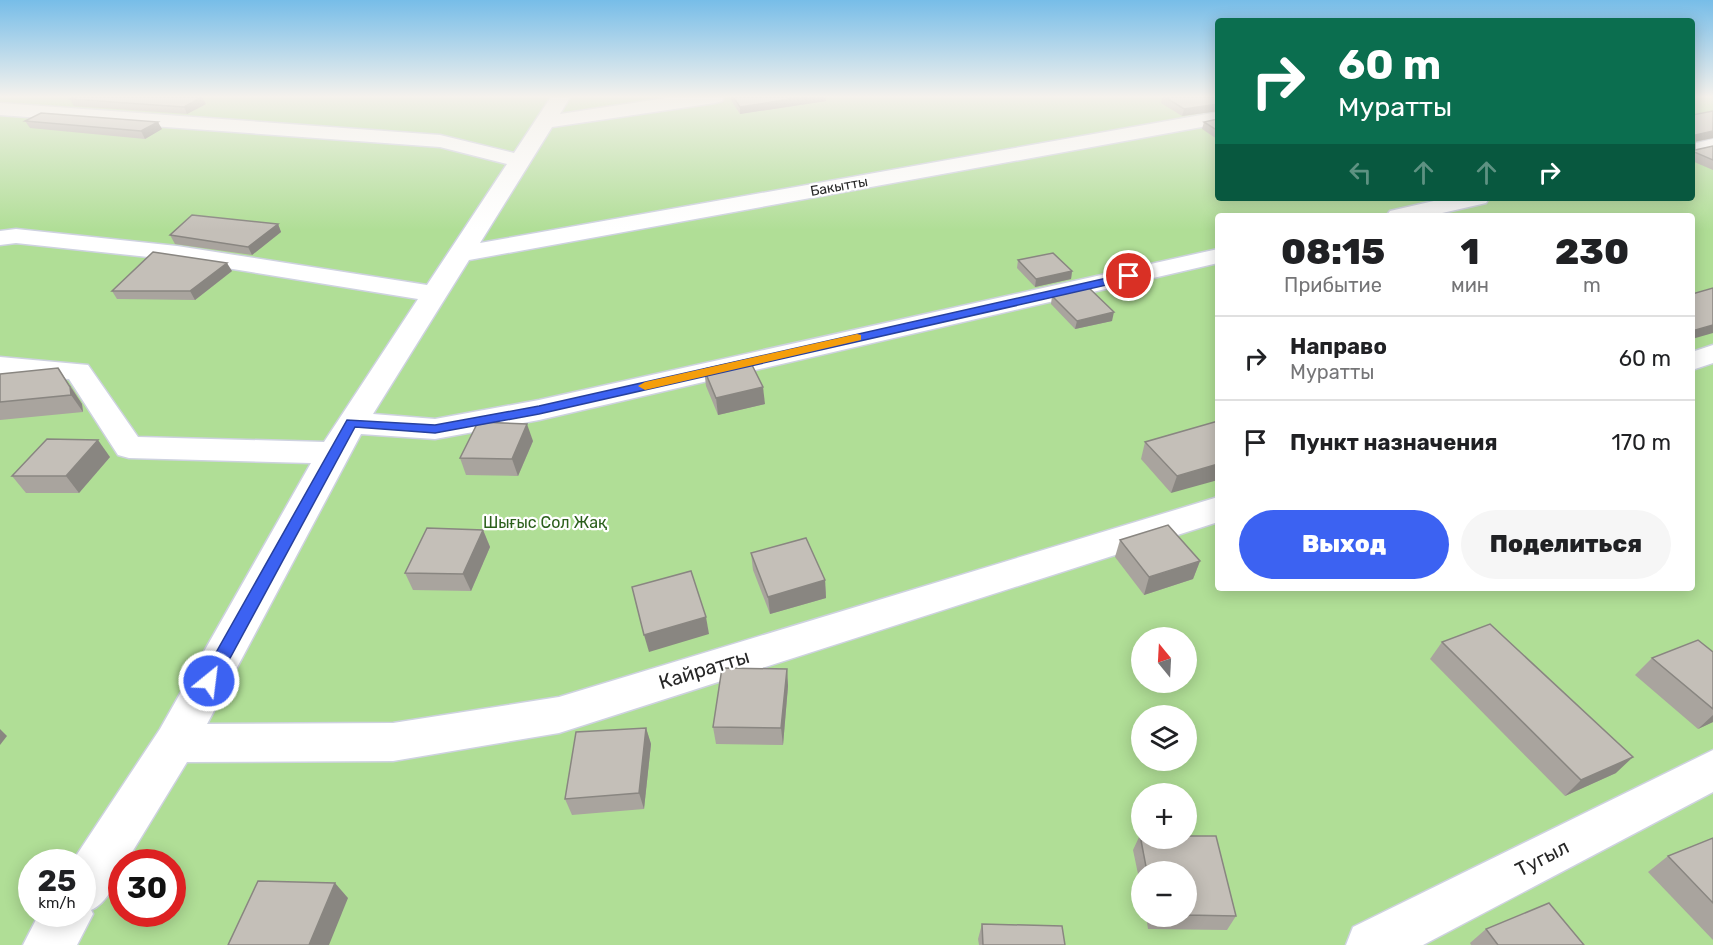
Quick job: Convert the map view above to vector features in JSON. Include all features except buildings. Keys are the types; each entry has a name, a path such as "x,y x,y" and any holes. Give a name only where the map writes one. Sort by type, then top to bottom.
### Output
{"street":[{"path":"440,141 520,160"},
{"path":"96,868 175,743 351,423 532,141"},
{"name":"Бакытты","path":"460,254 1089,141"},
{"path":"1695,149 1713,145"},
{"path":"1411,213 1465,201"},
{"path":"0,238 16,236 177,253 434,294"},
{"path":"351,423 435,429 528,412 1215,257"},
{"path":"1695,360 1713,354"},
{"path":"0,366 78,371 129,447 333,453"},
{"name":"Кайратты","path":"175,743 393,742 559,715 1215,510"},
{"name":"Тугыл","path":"1371,945 1713,770"},
{"path":"48,945 60,927"}],"green space":[{"name":"Шығыс Сол Жақ","path":"0,141 1215,141 1215,201 1695,201 1695,141 1713,141 1713,945 0,945"}],"slow traffic":[{"path":"645,386 857,338"}],"route":[{"path":"209,681 351,423 435,429 539,410 1129,276"}]}
